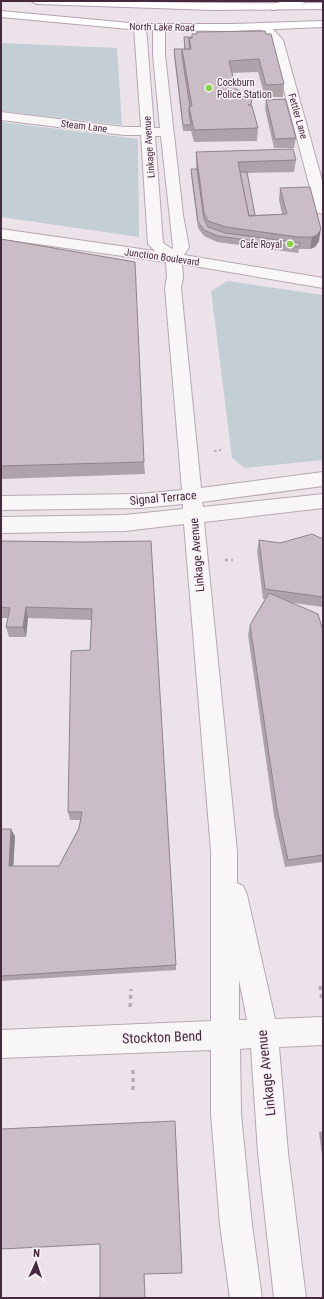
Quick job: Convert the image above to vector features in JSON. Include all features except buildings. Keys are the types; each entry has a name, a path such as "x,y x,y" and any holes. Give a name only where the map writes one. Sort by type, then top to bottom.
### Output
{"main road":[{"name":"North Lake Road","path":"37,1 153,6 323,6"},
{"path":"273,7 299,1"},
{"name":"North Lake Road","path":"1,14 104,25 159,28 265,27 323,24"},
{"path":"1,25 36,28 104,25"}],"street":[{"name":"Linkage Avenue","path":"140,27 156,244"},
{"name":"Fettler Lane","path":"265,27 277,40 323,210"},
{"name":"Linkage Avenue","path":"159,28 160,56 176,215 177,253 173,288 224,851 226,1114 236,1225 246,1298"},
{"name":"Steam Lane","path":"1,116 120,131 167,132"},
{"name":"Junction Boulevard","path":"1,221 156,244 177,253 208,250 323,269"},
{"name":"Junction Boulevard","path":"1,234 177,253 323,283"},
{"name":"Signal Terrace","path":"1,503 116,502 192,496 323,478"},
{"name":"Signal Terrace","path":"1,525 99,524 193,516 323,501"},
{"name":"Linkage Avenue","path":"224,851 264,1033 274,1153 290,1298"},
{"name":"Stockton Bend","path":"1,1044 323,1031"}],"path":[{"path":"320,986 322,1002"},
{"path":"130,1012 131,989"},
{"path":"133,1066 133,1094"}],"shaded area":[{"path":"1,43 117,48 122,125 1,111"},
{"path":"1,122 138,139 139,237 1,217"},
{"path":"227,281 323,295 323,460 245,468 232,458 211,291"}],"place":[{"name":"Cockburn Police Station","path":"209,88"},
{"name":"Cafe Royal","path":"290,244"}]}
